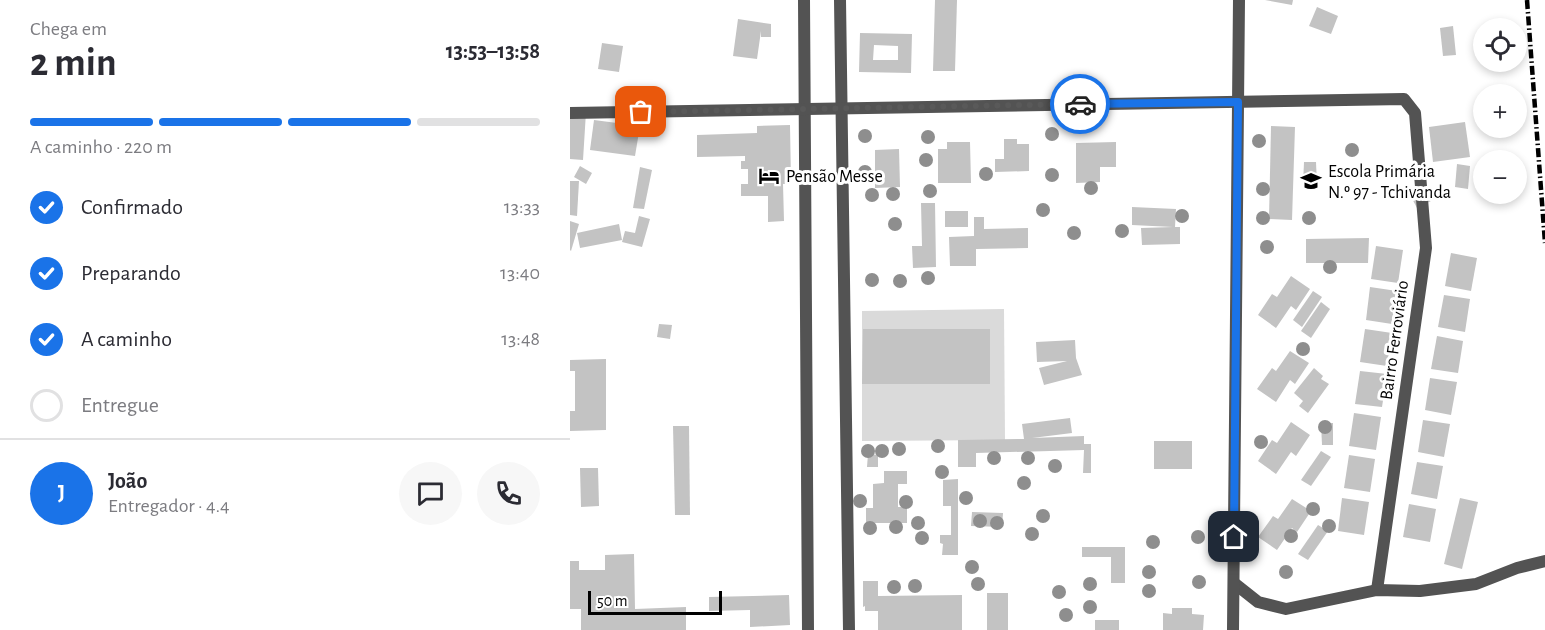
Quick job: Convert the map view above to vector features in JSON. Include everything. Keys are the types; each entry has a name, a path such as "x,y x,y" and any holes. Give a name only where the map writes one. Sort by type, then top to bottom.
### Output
{"street":[{"path":"804,0 808,630"},
{"path":"840,0 849,630"},
{"path":"1233,630 1239,0"},
{"name":"Bairro Ferroviário","path":"1238,102 1404,99 1415,113 1426,248 1377,590"},
{"path":"570,113 1238,102"},
{"path":"1234,583 1258,602 1286,609 1377,590 1420,591 1476,584 1517,568 1545,561"}],"shaded area":[{"path":"1004,309 1005,440 862,441 862,311"}],"building":[{"path":"935,0 957,0 955,71 933,71"},
{"path":"1265,0 1293,0 1292,5"},
{"path":"1317,7 1338,16 1331,34 1309,26"},
{"path":"738,19 771,24 771,37 761,37 761,31 757,59 733,56"},
{"path":"1453,26 1456,55 1443,56 1440,28"},
{"path":"860,33 912,34 911,73 859,72","holes":["874,45 898,46 898,60 873,60"]},
{"path":"602,43 623,46 619,72 598,69"},
{"path":"570,111 586,112 583,160 570,159"},
{"path":"594,120 640,126 635,156 590,150"},
{"path":"1465,122 1470,157 1433,162 1429,127"},
{"name":"Pensão Messe","path":"790,125 791,183 783,184 784,221 768,222 768,196 741,196 741,184 748,184 748,169 741,169 741,161 745,161 745,156 697,157 697,135 757,133 757,126"},
{"path":"1271,126 1295,127 1292,220 1269,219"},
{"path":"1004,139 1017,139 1017,144 1029,144 1029,171 995,172 995,159 1004,159"},
{"path":"947,142 970,142 971,183 938,183 938,149 947,149"},
{"path":"1116,142 1116,167 1100,167 1100,182 1076,183 1076,143"},
{"path":"899,149 900,187 875,188 875,150"},
{"path":"1304,162 1316,162 1317,185 1303,185"},
{"path":"1457,164 1470,166 1468,189 1455,187"},
{"path":"580,166 592,173 586,184 574,177"},
{"path":"640,167 652,170 644,209 633,208"},
{"path":"570,181 579,181 577,216 570,215"},
{"path":"1421,184 1431,201 1417,208 1408,191"},
{"path":"921,203 935,203 936,267 913,268 912,246 922,246"},
{"path":"1132,207 1176,209 1175,227 1180,227 1180,244 1142,245 1141,228 1173,227 1132,225"},
{"path":"945,211 968,211 968,227 945,227"},
{"path":"639,216 650,219 642,247 622,242 625,231 635,233"},
{"path":"974,217 984,217 984,229 1028,228 1028,248 976,249 976,266 950,266 949,237 974,236"},
{"path":"570,221 579,224 571,251 570,250"},
{"path":"619,224 622,240 580,248 577,233"},
{"path":"1369,238 1368,263 1306,263 1306,239"},
{"path":"1376,246 1403,250 1398,283 1371,279"},
{"path":"1451,253 1477,258 1471,291 1445,286"},
{"path":"1291,276 1310,289 1296,310 1291,306 1276,328 1258,315 1272,294 1277,297"},
{"path":"1370,287 1397,291 1392,324 1366,320"},
{"path":"1313,291 1322,297 1302,327 1293,320"},
{"path":"1444,295 1470,299 1465,332 1438,327"},
{"path":"1321,302 1330,309 1311,338 1301,331"},
{"path":"659,324 672,325 670,339 657,337"},
{"path":"863,329 990,329 990,384 862,384"},
{"path":"1365,329 1392,333 1387,366 1360,362"},
{"path":"1437,336 1463,341 1458,373 1431,369"},
{"path":"1075,340 1076,358 1082,375 1044,385 1039,368 1067,361 1037,362 1036,342"},
{"path":"1290,351 1309,363 1295,384 1290,380 1276,402 1257,389 1272,368 1276,371"},
{"path":"606,359 606,430 570,431 570,411 575,411 575,371 570,371 570,360"},
{"path":"1314,368 1323,376 1321,379 1329,384 1308,413 1299,406 1303,401 1294,393"},
{"path":"1360,371 1387,374 1382,407 1355,404"},
{"path":"1430,378 1457,382 1451,415 1425,410"},
{"path":"1354,413 1381,417 1376,450 1349,446"},
{"path":"1070,418 1072,433 1032,438 1084,436 1084,444 1091,444 1091,473 1083,473 1084,450 976,453 976,467 958,467 958,440 1024,439 1022,424"},
{"path":"1423,420 1450,424 1444,457 1418,452"},
{"path":"1291,422 1310,435 1296,456 1291,452 1276,474 1258,461 1272,440 1277,443"},
{"path":"1321,423 1333,423 1333,445 1322,445"},
{"path":"673,426 689,426 690,515 675,515"},
{"path":"1154,441 1192,441 1192,469 1154,469"},
{"path":"1321,451 1331,457 1311,486 1301,480"},
{"path":"868,454 878,455 878,467 867,467"},
{"path":"1349,455 1375,459 1370,492 1344,488"},
{"path":"1417,462 1443,466 1437,499 1411,494"},
{"path":"580,468 598,468 599,506 581,507"},
{"path":"884,471 907,471 907,484 898,484 898,507 907,507 907,523 866,523 866,508 873,508 873,484 884,483"},
{"path":"958,479 958,555 942,555 943,544 940,543 940,535 951,535 951,506 943,506 943,480"},
{"path":"1342,498 1369,502 1364,535 1338,531"},
{"path":"1460,498 1478,502 1462,569 1444,564"},
{"path":"1292,499 1311,511 1297,532 1292,528 1277,550 1258,537 1273,516 1278,519"},
{"path":"1409,504 1436,509 1430,542 1403,537"},
{"path":"972,512 1003,513 1002,527 971,526"},
{"path":"1318,525 1328,531 1308,560 1298,554"},
{"path":"1082,547 1125,547 1125,583 1111,583 1111,557 1082,557"},
{"path":"634,554 635,609 686,607 686,630 581,630 581,609 570,609 570,561 579,561 579,570 605,570 605,555"},
{"path":"863,581 878,581 878,596 962,595 962,630 878,630 878,611 865,611 865,606 863,607"},
{"path":"987,593 1008,593 1008,630 987,630"},
{"path":"789,595 790,625 750,627 750,610 709,611 709,597"},
{"path":"1172,608 1192,608 1192,614 1204,615 1203,630 1163,630 1163,613 1172,614"},
{"path":"1095,620 1119,620 1119,630 1095,630"}],"railway":[{"path":"1527,0 1545,243"}],"way so far":[{"path":"641,112 1080,104"}],"place":[{"name":"Pensão Messe","path":"769,176"},
{"name":"Escola Primária N.º 97 - Tchivanda","path":"1311,181"}],"route":[{"path":"1080,104 1238,102 1234,537"}]}
